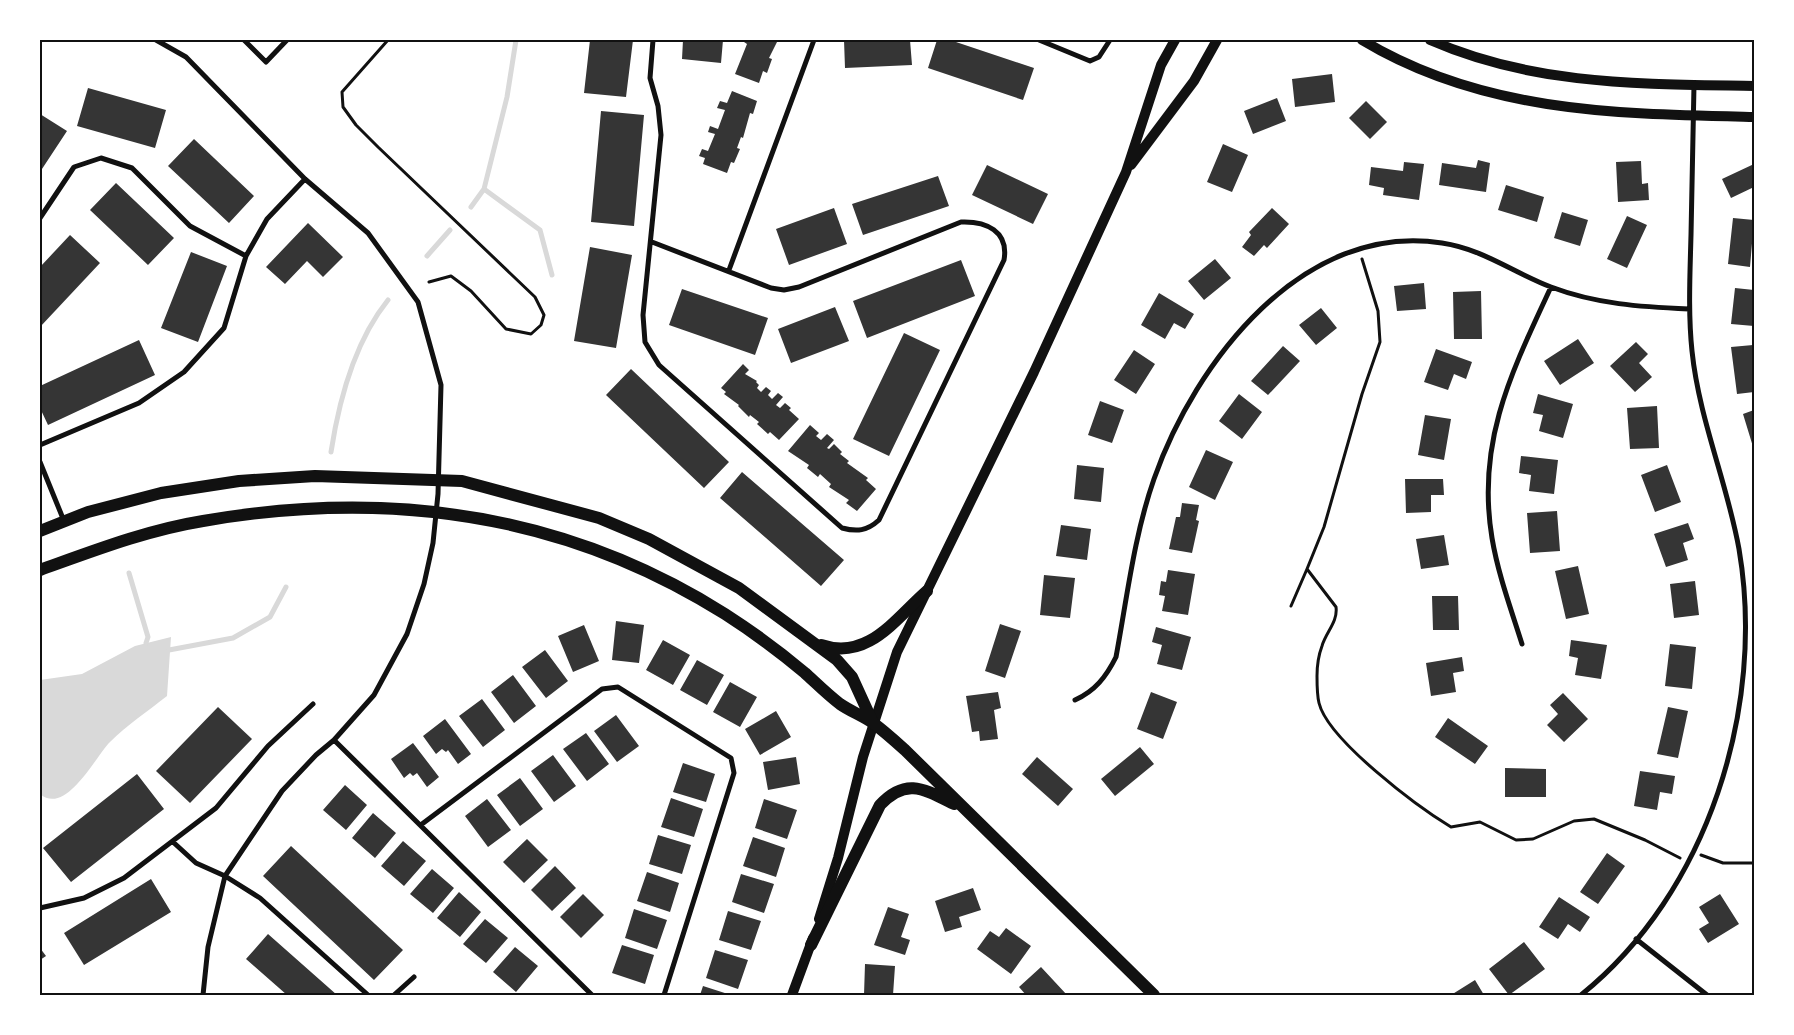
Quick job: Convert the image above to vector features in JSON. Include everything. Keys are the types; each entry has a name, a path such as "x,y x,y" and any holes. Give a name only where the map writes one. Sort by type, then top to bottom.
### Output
{"main road":[{"path":"792,995 811,945 838,858 873,723 897,652 1034,372 1126,172 1161,65 1174,40"},
{"path":"1126,172 1194,81 1217,40"},
{"path":"1362,40 1434,74 1496,94 1580,110 1754,117"},
{"path":"1430,40 1494,63 1548,76 1613,83 1754,86"},
{"path":"40,531 64,521 161,493 239,481 315,476 462,481 550,503 599,518 649,539 739,588 837,660 852,676 873,723"},
{"path":"40,570 128,539 201,521 289,510 353,508 436,511 490,519 526,528 605,553 684,590 756,634 840,704 873,723 905,750 1154,995"},
{"path":"813,642 830,648 846,650 863,646 927,591"},
{"path":"811,945 880,805 890,794 911,787 935,794 963,808"}],"street":[{"path":"156,40 186,57 305,179 368,233 418,302 441,385 438,494 431,552 407,634 374,695 334,740 316,755 282,791 225,876 208,947 203,995"},
{"path":"244,40 266,62 287,40"},
{"path":"652,242 729,270 771,288 784,290 799,287 961,222 974,222 992,228 1001,237 1006,249 1004,260 878,520 871,527 854,531 842,528 659,365 645,342 643,328 661,135 658,106 650,78 653,40"},
{"path":"729,270 814,40"},
{"path":"1039,40 1090,61 1099,57 1110,40"},
{"path":"1581,995 1607,971 1636,939 1663,902 1686,862 1719,790 1733,744 1740,706 1746,627 1739,549 1700,397 1692,353 1689,309 1694,85"},
{"path":"40,218 74,167 101,158 132,168 190,226 246,256"},
{"path":"40,445 139,402 184,372 224,328 246,256 267,220 305,179"},
{"path":"1075,700 1097,686 1108,672 1116,657 1143,515 1154,479 1172,435 1195,393 1228,345 1260,310 1291,283 1315,267 1358,248 1386,242 1414,240 1442,243 1469,249 1491,257 1551,287 1582,298 1614,304 1689,309"},
{"path":"1522,644 1498,571 1491,537 1488,467 1493,433 1502,399 1551,287"},
{"path":"40,462 64,521"},
{"path":"1746,627 1754,627"},
{"path":"422,824 602,689 618,687 731,758 734,773 664,995"},
{"path":"40,908 84,898 124,878 173,842 216,808 268,746 313,704"},
{"path":"334,740 422,824 592,995"},
{"path":"173,842 196,863 225,876 260,898 368,995"},
{"path":"1636,939 1707,995"},
{"path":"394,995 414,977"}],"path":[{"path":"388,40 342,92 342,107 356,125 378,147 535,297 544,315 541,325 531,334 506,329 461,282 451,276 429,282"},
{"path":"1290,606 1324,527 1362,394 1380,342 1378,311 1358,248"},
{"path":"1307,569 1316,578 1336,607 1337,615 1322,645 1317,675 1319,704 1332,726 1351,746 1418,806 1451,827 1480,822 1516,840 1533,839 1574,821 1594,819 1645,840 1686,862"},
{"path":"1692,851 1723,863 1754,863"}],"shaded area":[{"path":"171,637 167,696 110,742 70,791 60,797 50,799 40,794 40,680 82,674 135,646"}],"building":[{"path":"590,40 633,40 626,97 584,93"},
{"path":"683,40 723,40 721,63 682,59"},
{"path":"741,40 778,40 769,58 772,59 767,73 763,71 759,83 735,74 747,44"},
{"path":"844,40 910,40 912,65 845,68"},
{"path":"937,40 950,40 1034,68 1023,100 928,68"},
{"path":"1332,74 1335,102 1295,107 1292,79"},
{"path":"88,88 166,110 155,148 77,126"},
{"path":"732,91 757,101 753,114 750,113 743,138 741,137 737,148 740,149 734,163 731,162 727,173 703,164 705,158 699,156 702,149 708,151 715,134 708,132 710,126 718,129 725,110 717,108 720,101 727,103"},
{"path":"1277,98 1286,121 1253,134 1244,111"},
{"path":"1366,101 1387,122 1370,139 1349,118"},
{"path":"601,111 644,115 634,226 591,222"},
{"path":"40,114 67,131 40,172"},
{"path":"194,139 254,196 229,223 168,166"},
{"path":"1223,144 1248,155 1232,192 1207,182"},
{"path":"1478,160 1490,163 1486,192 1439,185 1442,163 1476,168"},
{"path":"1641,161 1642,184 1648,183 1649,200 1618,202 1616,162"},
{"path":"1404,162 1424,164 1419,200 1383,195 1384,188 1369,185 1371,167 1403,171"},
{"path":"1754,164 1754,187 1731,198 1722,179"},
{"path":"987,165 1048,194 1033,224 972,195"},
{"path":"938,176 949,206 863,235 852,204"},
{"path":"116,183 174,238 148,265 90,210"},
{"path":"1506,185 1544,197 1537,222 1498,210"},
{"path":"834,208 847,244 789,265 776,229"},
{"path":"1272,208 1289,224 1267,248 1264,245 1254,256 1242,247 1251,235 1249,232"},
{"path":"1562,212 1588,220 1580,246 1554,238"},
{"path":"1627,216 1647,225 1627,268 1607,259"},
{"path":"1733,218 1754,220 1750,267 1728,264"},
{"path":"308,223 343,257 323,277 307,261 285,284 266,267"},
{"path":"70,235 100,263 40,327 40,267"},
{"path":"590,247 632,255 616,348 574,341"},
{"path":"191,252 227,266 198,342 161,328"},
{"path":"1215,259 1231,278 1204,300 1188,281"},
{"path":"961,260 975,296 867,338 853,301"},
{"path":"1424,283 1426,309 1397,311 1394,286"},
{"path":"1735,288 1754,290 1754,326 1731,324"},
{"path":"682,289 768,318 755,355 669,325"},
{"path":"1481,291 1482,339 1454,339 1453,292"},
{"path":"1159,293 1194,314 1185,329 1174,323 1165,339 1141,325"},
{"path":"835,307 849,341 791,363 778,329"},
{"path":"1321,308 1337,328 1316,345 1299,325"},
{"path":"904,333 940,350 889,456 853,439"},
{"path":"1578,339 1594,363 1560,385 1544,361"},
{"path":"139,340 155,375 48,425 40,408 40,386"},
{"path":"1636,342 1648,354 1639,363 1652,377 1635,392 1610,366"},
{"path":"1753,345 1754,392 1737,394 1731,347"},
{"path":"1283,346 1300,361 1268,395 1251,381"},
{"path":"1436,349 1472,362 1466,379 1454,374 1448,390 1424,382"},
{"path":"1134,350 1155,364 1136,394 1114,380"},
{"path":"743,364 749,370 745,374 757,381 759,385 757,388 761,392 766,387 771,391 768,395 772,399 778,393 783,397 776,405 780,408 785,403 791,408 789,410 799,419 779,440 770,432 768,434 757,424 759,422 750,415 749,417 739,405 724,394 726,392 721,388"},
{"path":"631,369 729,462 704,488 606,395"},
{"path":"1239,394 1262,412 1242,439 1219,421"},
{"path":"1538,394 1573,404 1563,438 1539,431 1543,415 1533,413"},
{"path":"1100,401 1124,410 1112,443 1088,435"},
{"path":"1657,406 1659,448 1630,449 1627,408"},
{"path":"1754,410 1754,450 1743,414"},
{"path":"1425,415 1451,419 1444,460 1418,455"},
{"path":"810,425 819,433 816,436 821,440 827,434 834,440 827,448 829,449 834,444 842,452 840,454 849,461 847,463 868,478 866,480 876,489 857,511 846,503 849,500 829,487 831,484 820,474 818,477 807,468 809,465 788,451"},
{"path":"1206,450 1233,462 1215,500 1189,487"},
{"path":"1521,456 1558,460 1554,494 1529,491 1531,475 1519,473"},
{"path":"1077,465 1104,468 1101,502 1074,499"},
{"path":"1667,465 1681,502 1655,512 1641,475"},
{"path":"742,472 844,560 821,586 720,498"},
{"path":"1405,479 1443,479 1444,495 1431,495 1431,512 1406,513"},
{"path":"1182,503 1199,505 1196,520 1199,521 1192,553 1169,549 1176,517 1180,517"},
{"path":"1557,511 1560,551 1530,553 1527,513"},
{"path":"1688,523 1694,539 1683,543 1688,560 1666,567 1654,534"},
{"path":"1061,525 1091,529 1087,560 1056,556"},
{"path":"1444,535 1449,565 1421,569 1416,539"},
{"path":"1578,566 1589,614 1566,619 1555,571"},
{"path":"1168,570 1195,574 1188,615 1162,611 1165,596 1159,595 1161,581 1166,582"},
{"path":"1044,575 1075,578 1070,618 1040,615"},
{"path":"1695,581 1699,615 1674,618 1670,584"},
{"path":"1432,596 1458,596 1459,630 1433,630"},
{"path":"616,621 644,625 639,663 612,660"},
{"path":"1000,624 1021,631 1005,678 985,671"},
{"path":"584,625 599,661 573,672 558,636"},
{"path":"1156,627 1191,637 1182,670 1157,664 1162,645 1152,642"},
{"path":"663,640 690,655 673,685 646,670"},
{"path":"1571,640 1607,645 1601,679 1575,675 1578,658 1569,656"},
{"path":"1670,644 1696,647 1692,689 1665,686"},
{"path":"545,650 568,681 546,698 522,667"},
{"path":"1462,657 1464,671 1453,673 1456,692 1431,696 1426,663"},
{"path":"697,660 724,675 707,705 680,690"},
{"path":"513,675 536,706 514,723 491,692"},
{"path":"730,682 757,697 740,727 713,712"},
{"path":"998,692 1001,708 994,710 998,739 980,741 979,731 972,732 966,696"},
{"path":"1151,692 1177,702 1163,739 1137,729"},
{"path":"1563,693 1588,719 1564,742 1547,725 1558,714 1550,705"},
{"path":"482,699 505,730 483,747 459,716"},
{"path":"218,707 252,739 190,803 156,771"},
{"path":"1668,707 1688,711 1678,758 1657,754"},
{"path":"776,711 791,737 760,755 745,729"},
{"path":"616,715 639,746 617,762 594,731"},
{"path":"1448,718 1488,746 1475,764 1435,737"},
{"path":"445,719 471,754 458,764 448,750 446,752 442,749 436,754 423,736"},
{"path":"586,733 609,764 587,781 563,749"},
{"path":"413,743 439,777 427,787 417,773 413,776 410,773 404,778 391,759"},
{"path":"1140,747 1154,764 1115,796 1101,779"},
{"path":"553,755 576,786 554,802 531,771"},
{"path":"796,757 800,784 768,790 763,762"},
{"path":"1037,757 1073,789 1058,806 1022,774"},
{"path":"683,763 715,774 706,802 673,792"},
{"path":"1505,768 1546,769 1546,797 1505,797"},
{"path":"1640,771 1675,776 1672,794 1660,792 1657,810 1634,806"},
{"path":"137,774 164,809 71,882 43,848"},
{"path":"520,778 543,809 520,826 497,795"},
{"path":"345,785 367,805 346,830 323,810"},
{"path":"671,798 703,809 694,837 661,827"},
{"path":"487,799 511,830 488,847 465,816"},
{"path":"764,799 797,810 787,839 755,828"},
{"path":"373,813 396,833 375,858 352,838"},
{"path":"658,835 691,845 682,874 649,864"},
{"path":"753,837 785,848 776,877 743,866"},
{"path":"527,839 548,860 524,883 503,862"},
{"path":"403,841 426,861 404,886 381,866"},
{"path":"291,846 403,950 374,980 263,876"},
{"path":"1607,853 1625,866 1598,904 1580,892"},
{"path":"555,866 576,888 552,911 531,890"},
{"path":"432,869 454,888 433,913 410,894"},
{"path":"647,872 679,883 670,912 637,901"},
{"path":"741,874 774,884 764,913 732,902"},
{"path":"151,879 171,912 84,965 64,933"},
{"path":"973,888 981,910 959,917 962,927 945,932 935,901"},
{"path":"459,892 481,912 460,937 437,918"},
{"path":"583,894 604,915 581,938 560,917"},
{"path":"1720,894 1739,924 1708,943 1699,929 1709,923 1699,907"},
{"path":"1559,897 1590,917 1580,932 1568,924 1558,939 1539,927"},
{"path":"888,907 909,914 901,937 910,940 905,955 874,945"},
{"path":"634,909 667,920 657,949 625,938"},
{"path":"728,911 761,921 751,950 719,940"},
{"path":"485,919 508,938 486,963 463,944"},
{"path":"1006,928 1031,946 1011,974 977,949 990,931 999,937"},
{"path":"268,934 337,995 287,995 246,959"},
{"path":"1524,942 1545,969 1509,995 1489,969"},
{"path":"622,945 654,955 645,984 612,973"},
{"path":"515,947 538,966 516,992 493,972"},
{"path":"40,948 46,956 40,960"},
{"path":"715,950 748,960 738,989 706,978"},
{"path":"865,964 895,966 893,995 864,995"},
{"path":"1041,967 1067,995 1026,995 1019,987"},
{"path":"1475,980 1484,995 1451,995"},
{"path":"703,986 731,995 700,995"}],"waterway":[{"path":"516,40 507,97 484,189 540,230 552,275"},
{"path":"471,207 484,189"},
{"path":"427,256 450,230"},
{"path":"331,452 334,432 350,372 366,334 388,300"},
{"path":"129,573 148,637 146,643"},
{"path":"169,650 233,638 270,617 286,587"}]}
